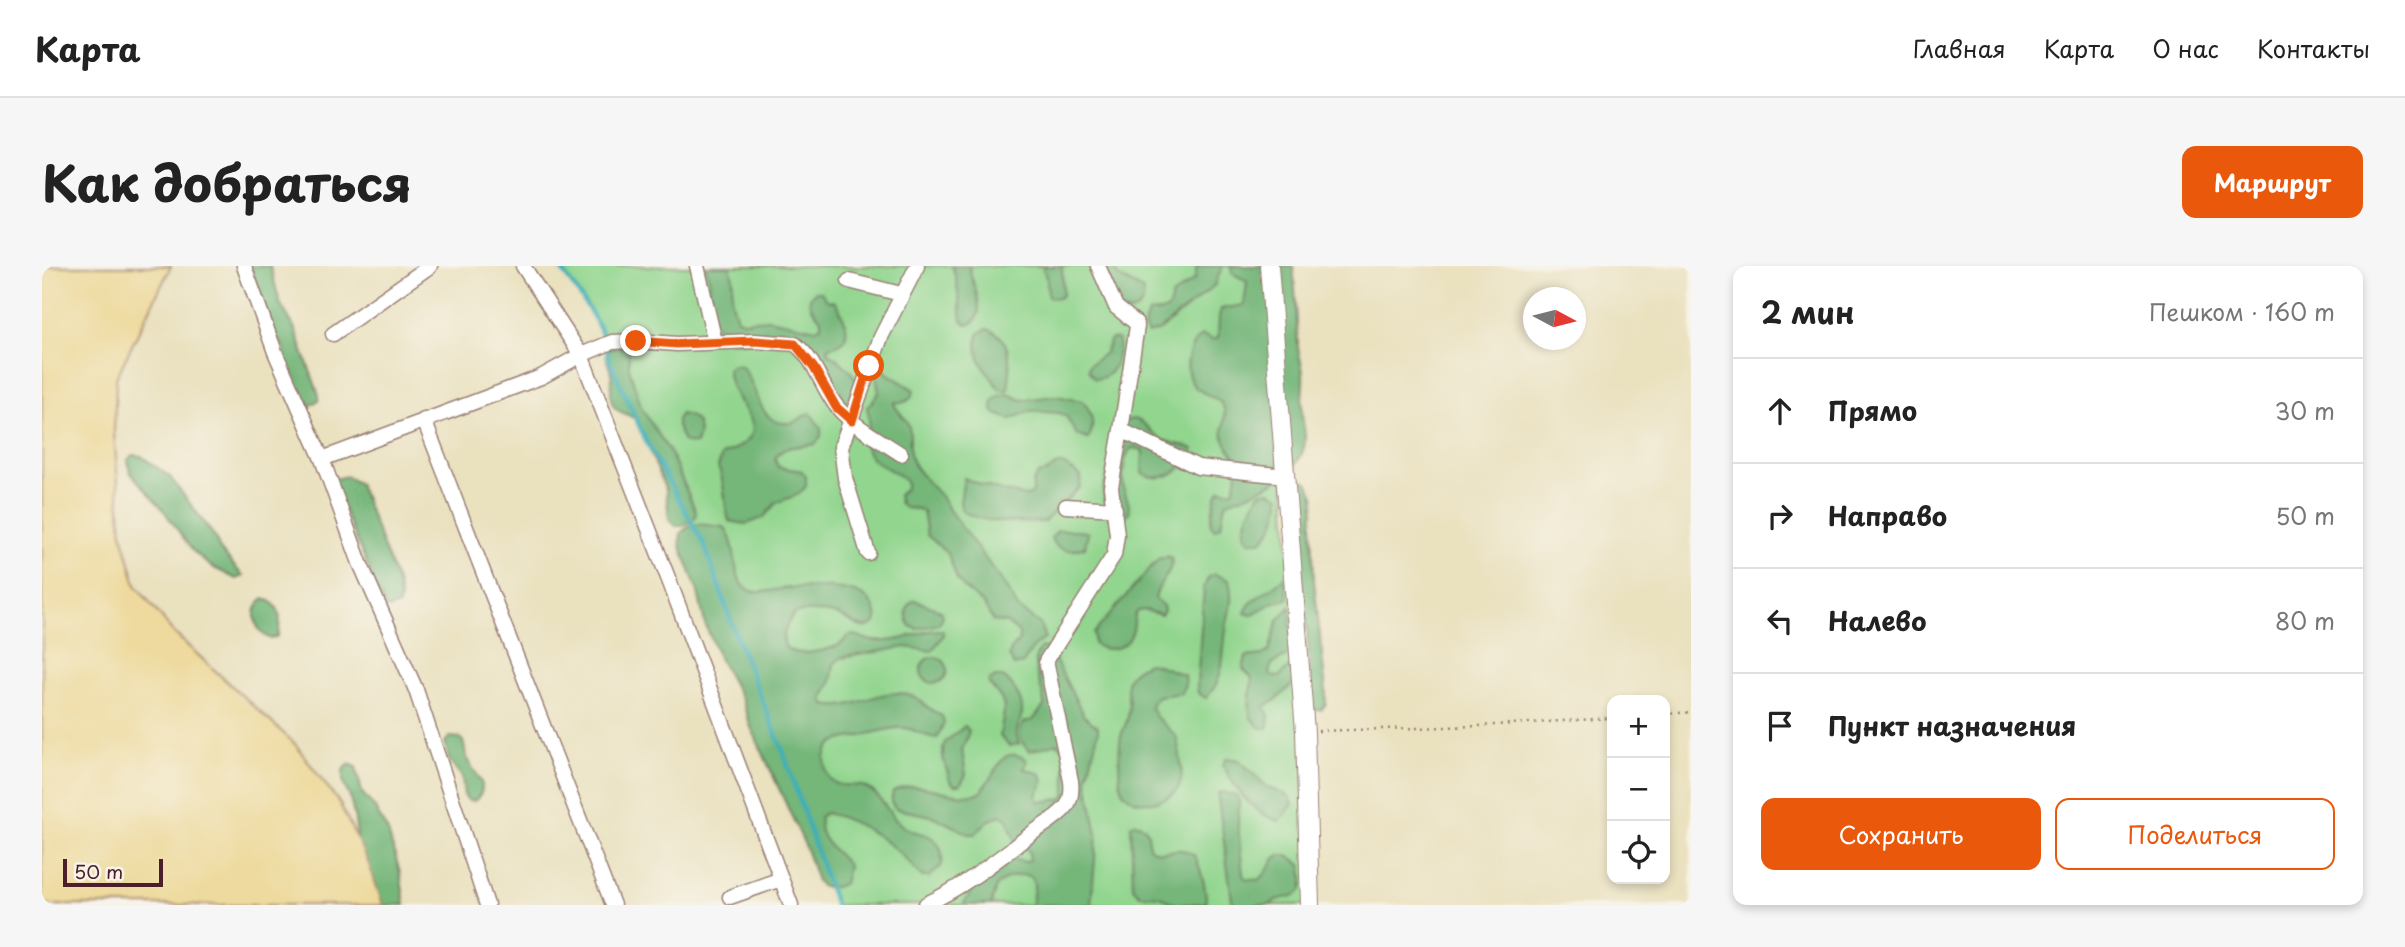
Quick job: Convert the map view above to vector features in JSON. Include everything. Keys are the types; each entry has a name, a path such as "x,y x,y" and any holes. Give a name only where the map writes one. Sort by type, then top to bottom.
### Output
{"main road":[{"path":"1269,266 1305,732 1310,905"}],"street":[{"path":"244,266 275,352 323,459 360,563 416,690 487,905"},
{"path":"333,334 430,266"},
{"path":"523,266 585,353 791,905"},
{"path":"696,266 715,342"},
{"path":"868,553 845,478 843,442 869,366 901,293 917,266"},
{"path":"926,904 946,895 999,858 1056,816 1070,799 1071,781 1046,661 1114,555 1117,535 1112,476 1137,327 1136,323 1116,307 1098,266"},
{"path":"849,281 901,293"},
{"path":"323,459 541,377 612,342 755,341 795,344 814,368 836,407 901,454"},
{"path":"424,420 613,905"},
{"path":"1121,430 1198,467 1286,476"},
{"path":"1066,506 1115,509"},
{"path":"730,897 781,879"}],"path":[{"path":"1670,714 1691,712"},
{"path":"1305,732 1607,718"}],"green space":[{"path":"250,266 270,266 280,303 294,327 319,395 319,400 308,407 303,405 284,360 286,356 282,344 275,336"},
{"path":"559,266 1269,266 1314,905 835,905 704,544 647,443 608,357 596,322"},
{"path":"705,266 730,266 733,278 732,302 737,319 743,321 769,319 816,329 821,326 821,320 811,306 811,296 815,292 821,292 827,300 835,302 845,323 846,335 839,344 828,347 829,354 851,372 858,387 857,394 840,402 831,389 828,365 814,360 794,335 779,335 768,343 730,341 712,321 709,279"},
{"path":"952,266 969,266 979,305 979,312 971,324 962,320"},
{"path":"1042,266 1062,266 1063,294 1059,298 1048,297 1047,280"},
{"path":"1094,266 1114,266 1118,277 1140,288 1144,294 1140,307 1124,312 1110,305 1101,291"},
{"path":"1197,266 1222,266 1215,285 1160,330 1148,334 1145,321 1149,313 1167,309 1172,296 1195,279"},
{"path":"1231,266 1293,266 1298,347 1303,373 1302,416 1305,442 1297,462 1280,478 1259,490 1227,502 1221,526 1215,529 1211,522 1217,493 1221,489 1234,489 1237,466 1235,456 1223,436 1223,406 1218,400 1196,388 1189,375 1188,360 1192,346 1202,335 1213,340 1218,338 1221,309 1244,305 1246,281 1232,273"},
{"path":"987,329 1002,338 1006,346 1010,363 1008,390 1000,390 980,359 978,334"},
{"path":"1111,339 1118,340 1119,343 1114,367 1107,375 1095,379 1088,370 1090,364 1105,353"},
{"path":"625,347 629,352 629,368 642,409 671,454 696,512 695,518 683,526 676,526 669,519 666,490 638,422 619,411 612,403 612,379 607,353 613,348"},
{"path":"879,362 887,373 914,390 907,400 894,404 908,424 911,457 916,468 941,497 1004,584 1018,608 1040,624 1045,639 1036,644 1022,664 1014,666 1009,656 1012,647 1019,641 1019,633 1007,623 993,621 984,605 964,588 957,579 948,554 927,535 923,511 905,508 900,504 898,495 906,488 906,482 868,453 867,407 879,393 876,376"},
{"path":"741,366 747,373 759,402 770,418 790,423 810,413 821,428 821,436 816,444 787,448 775,459 778,467 802,471 806,477 806,486 799,494 776,503 763,518 746,524 729,521 718,467 722,455 751,436 753,426 730,382 728,368"},
{"path":"1008,394 1021,400 1056,396 1082,401 1092,419 1088,439 1077,435 1066,416 1059,413 1031,411 1010,419 996,414 992,408 993,401"},
{"path":"681,414 691,417 697,424 699,433 696,444 685,443 677,427 677,419"},
{"path":"1134,419 1161,439 1193,449 1193,456 1170,475 1157,478 1142,473 1143,452 1131,448 1125,462 1123,480 1129,513 1119,519 1106,512 1103,489 1121,425 1124,421"},
{"path":"132,455 141,456 170,477 215,537 220,550 243,576 236,579 210,566 192,550 162,508 130,472 128,460"},
{"path":"1058,464 1063,464 1081,476 1080,487 1044,522 991,521 962,511 960,502 964,478 995,489 1029,496 1033,492 1033,482 1038,474 1047,472"},
{"path":"346,476 359,484 397,582 399,605 389,609 385,607 335,489 335,479"},
{"path":"1295,481 1308,482 1315,498 1312,523 1314,581 1326,691 1326,704 1321,710 1315,710 1312,703 1307,631 1300,586 1294,486"},
{"path":"1271,491 1280,496 1275,520 1261,541 1249,541 1244,532 1248,515 1260,493"},
{"path":"698,524 724,527 732,542 738,575 749,590 760,592 816,587 840,589 866,598 876,613 875,622 864,627 838,615 795,613 786,627 784,638 784,643 791,651 808,653 828,649 852,635 881,641 901,639 932,630 943,631 943,636 932,651 906,647 840,658 834,664 831,682 823,698 825,705 835,706 885,694 906,694 942,716 944,723 937,738 908,729 888,729 833,743 826,752 825,759 828,775 834,782 865,787 877,795 900,824 935,840 941,851 942,865 929,877 919,874 900,853 865,828 826,813 820,816 821,832 848,866 844,884 822,887 817,881 804,843 750,725 742,700 720,660 705,624 698,592 680,544 681,533 689,526"},
{"path":"1058,530 1088,533 1085,547 1075,550 1061,549 1051,538"},
{"path":"1168,556 1172,559 1171,564 1155,599 1163,606 1161,615 1145,610 1138,611 1132,633 1121,646 1110,649 1094,644 1094,633 1158,559"},
{"path":"1214,574 1229,580 1231,601 1220,674 1206,698 1198,693 1197,684 1204,588 1208,578"},
{"path":"1284,577 1288,599 1274,602 1251,615 1245,613 1252,602"},
{"path":"264,598 274,604 279,613 278,636 271,639 257,626 256,608"},
{"path":"915,600 941,611 943,616 939,624 917,629 910,626 907,608"},
{"path":"1290,607 1291,654 1272,664 1269,672 1271,676 1279,677 1301,655 1296,681 1276,700 1264,707 1269,715 1268,728 1260,728 1251,718 1249,708 1252,678 1243,669 1246,657 1262,655 1269,651 1278,620"},
{"path":"1041,647 1050,650 1084,716 1098,727 1087,778 1097,836 1091,905 1032,905 1032,877 1018,875 996,886 991,905 963,905 979,879 1010,859 1027,862 1030,859 1029,851 1015,840 1007,818 1000,815 988,821 975,834 969,834 932,816 896,809 891,803 893,792 914,787 971,795 982,792 1003,759 1015,755 1026,759 1024,769 1041,774 1043,783 1037,796 1039,802 1062,799 1066,794 1065,750 1057,743 1030,751 1020,737 1025,722 1033,720 1044,706 1035,661"},
{"path":"934,657 943,661 947,670 943,679 934,683 925,679 921,670 925,661"},
{"path":"1148,663 1184,675 1185,685 1181,693 1158,696 1151,708 1156,717 1176,736 1181,768 1181,780 1176,791 1153,802 1135,800 1122,790 1119,755 1121,736 1128,716 1128,680 1131,674"},
{"path":"996,677 1007,680 1020,700 1022,712 1017,733 1019,744 1009,746 1000,736 1003,703 989,684 990,680"},
{"path":"965,726 969,731 962,750 966,775 960,785 954,785 950,781 943,748 945,742"},
{"path":"450,737 461,738 468,761 482,785 480,795 475,801 468,800 464,795 462,777 449,760 445,742"},
{"path":"1226,758 1239,760 1267,787 1289,796 1293,804 1280,821 1262,813 1246,800 1223,765"},
{"path":"350,764 356,767 362,793 375,808 388,832 400,872 405,905 376,905 360,859 350,797 343,783 343,770"},
{"path":"1218,793 1236,796 1239,800 1238,826 1243,875 1246,879 1259,880 1276,858 1285,855 1302,866 1302,889 1296,895 1274,901 1271,905 1236,905 1232,900 1218,799"},
{"path":"1135,823 1146,828 1149,847 1156,851 1181,850 1194,855 1203,878 1206,903 1177,905 1160,896 1140,895 1133,888 1131,825"}],"sand":[{"path":"42,266 171,266 116,378 114,433 122,534 136,585 173,632 295,744 340,804 368,862 383,905 42,905"}],"waterway":[{"path":"559,266 596,322 608,357 647,443 704,544 739,644 783,751 835,905"}],"route":[{"path":"636,341 677,344 755,341 795,344 801,348 836,407 852,421 869,366"}]}
